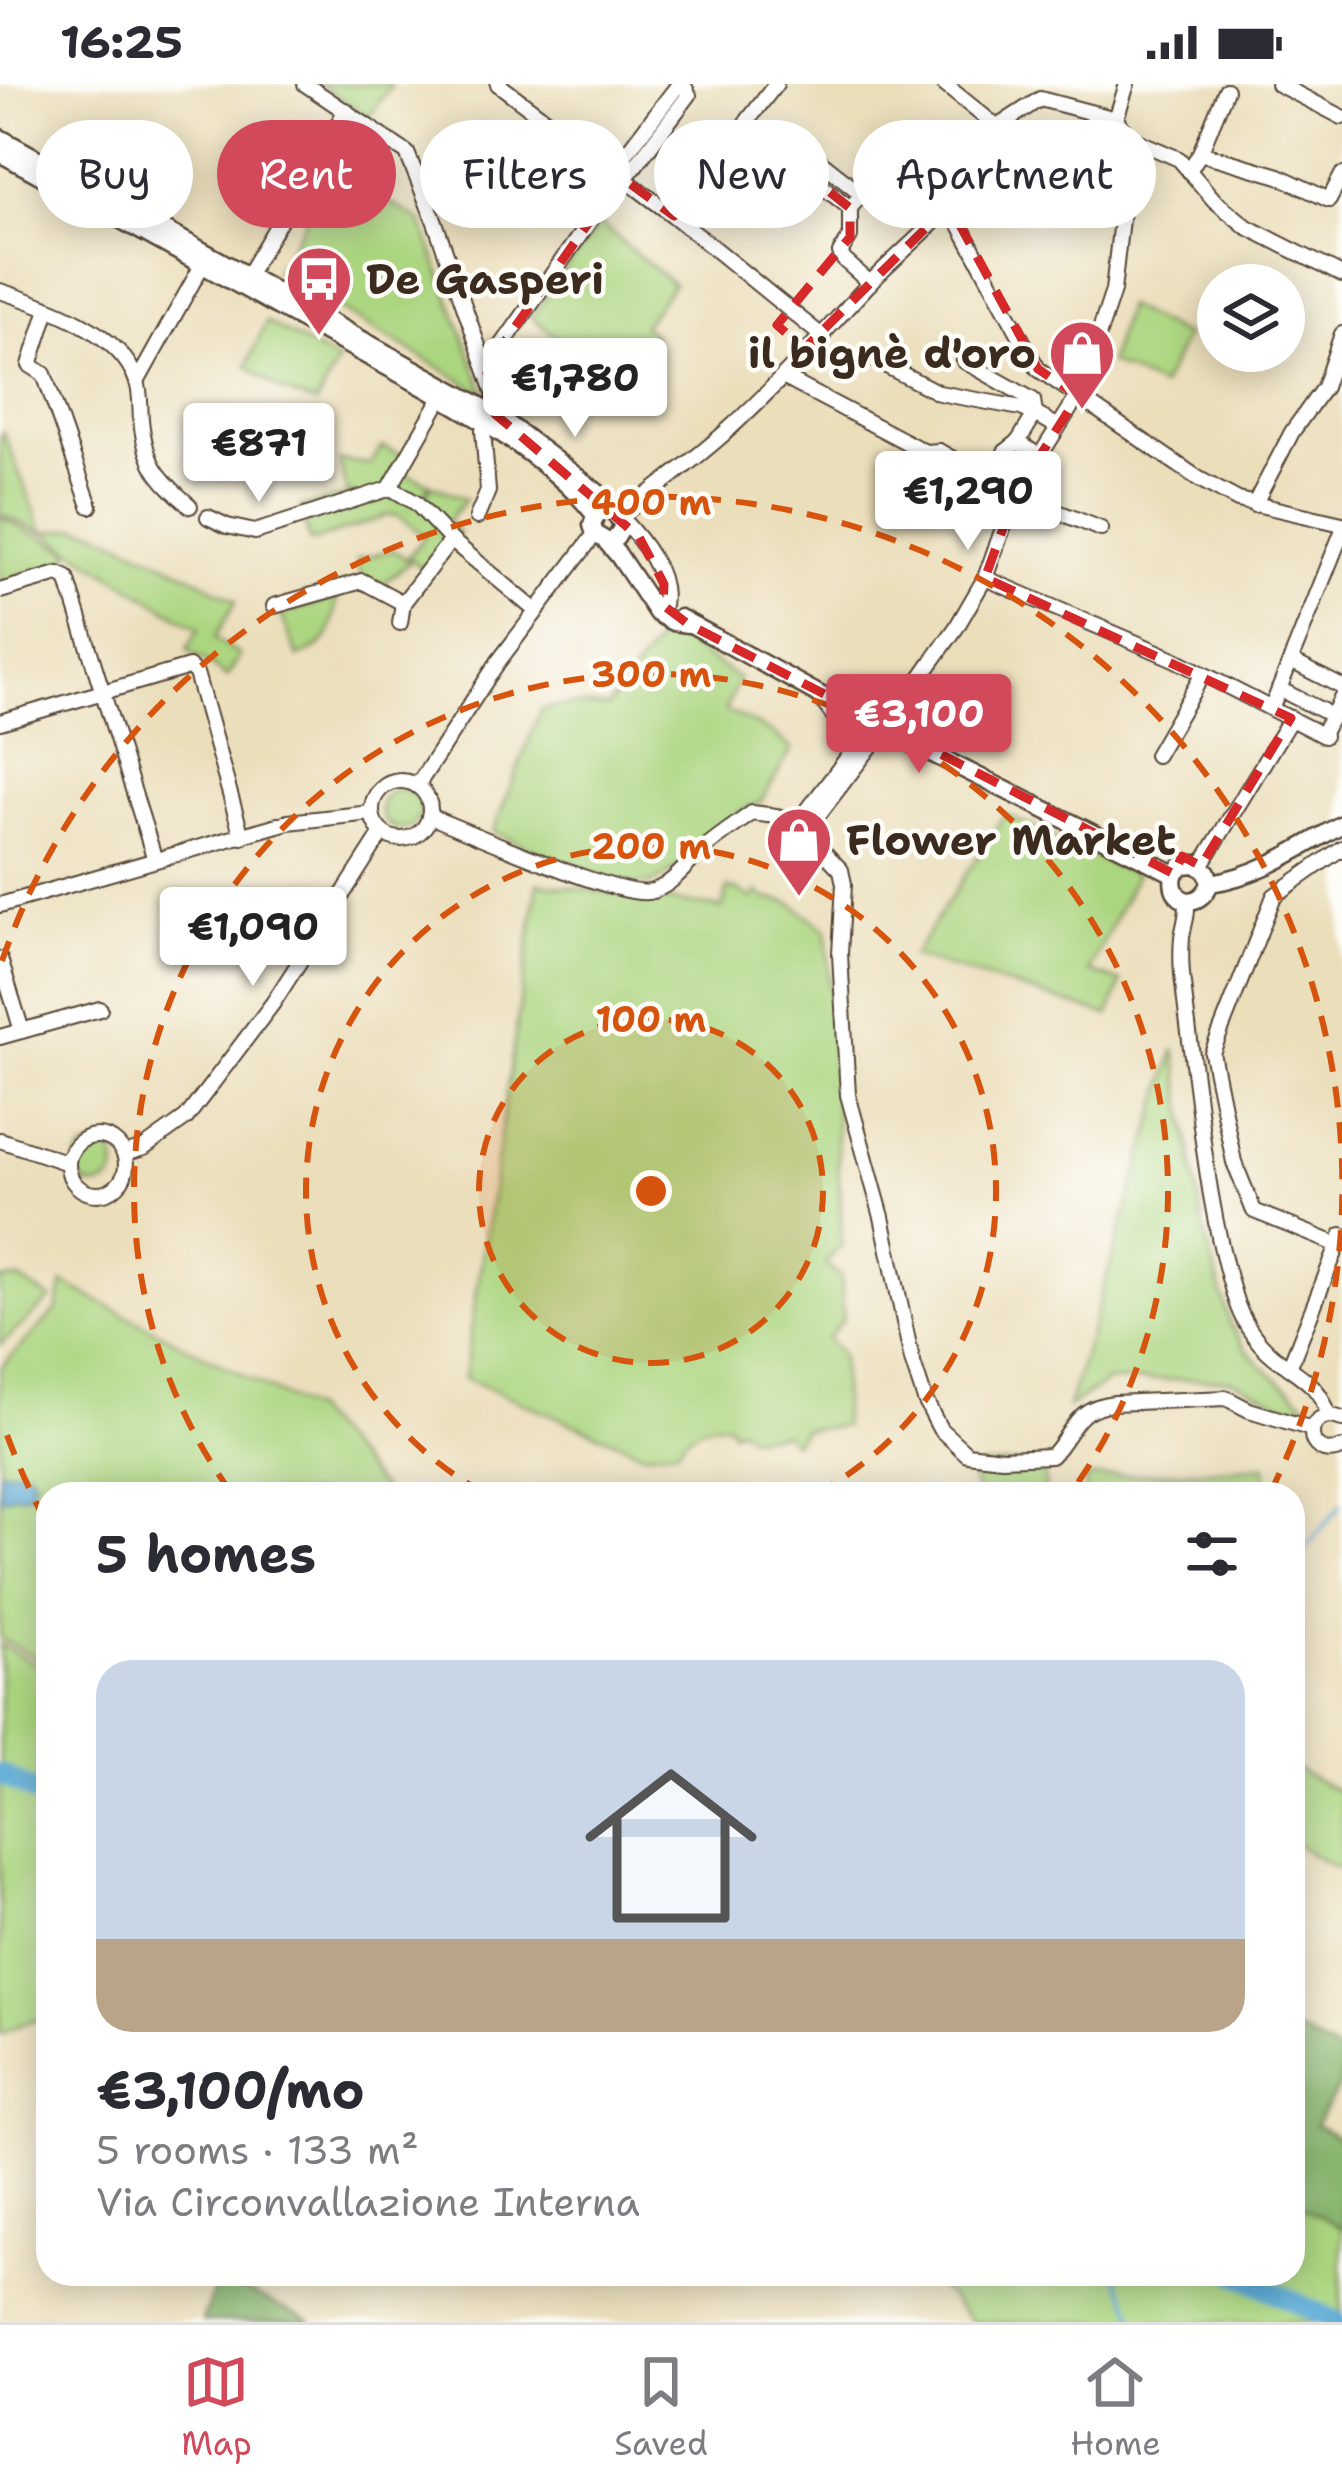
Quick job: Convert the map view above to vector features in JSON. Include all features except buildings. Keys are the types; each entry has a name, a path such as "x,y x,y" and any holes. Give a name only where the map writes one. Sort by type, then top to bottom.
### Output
{"street":[{"path":"305,84 406,153 435,222 495,394 483,436 488,490 478,517"},
{"path":"498,84 546,120"},
{"path":"630,161 681,84"},
{"path":"748,120 776,84"},
{"path":"944,84 988,120"},
{"path":"1008,120 1040,99 1116,119 1127,84"},
{"path":"1278,84 1342,117"},
{"path":"1189,171 1226,90"},
{"path":"245,280 346,110"},
{"path":"0,138 206,260"},
{"path":"1156,149 1179,159 1214,200 1247,227 1342,275"},
{"path":"0,153 245,280 569,468 597,491 607,526 657,613 688,624"},
{"path":"1200,153 1279,176 1329,200 1342,176"},
{"path":"630,184 654,202"},
{"path":"829,191 850,208 850,237 840,253 870,283"},
{"path":"487,368 584,228"},
{"path":"687,228 823,337"},
{"path":"417,786 498,662 607,526 726,432 926,228"},
{"path":"961,228 1038,369 1216,489 1254,505 1342,528 1272,707"},
{"path":"802,827 944,647 985,578 1015,495 1078,396 1113,291 1120,228"},
{"path":"137,382 206,260"},
{"path":"245,280 441,398 491,419"},
{"path":"0,291 69,317 123,358 137,382 144,448 160,481 190,506"},
{"path":"48,309 30,365 44,374 90,506"},
{"path":"1254,505 1292,433 1324,387 1342,334"},
{"path":"869,357 939,393 1021,408 1057,426"},
{"path":"784,377 925,452 939,451 989,479 1035,414 1033,400 964,362"},
{"path":"392,484 441,398"},
{"path":"1018,442 1039,456"},
{"path":"208,517 255,532 391,488 416,503 451,540 536,611"},
{"path":"1015,495 1100,529"},
{"path":"607,526 663,604 688,624 879,727 1174,874"},
{"path":"400,623 403,603 451,540"},
{"path":"0,592 58,574 67,578 155,860"},
{"path":"985,578 1174,659 1324,732 1342,698"},
{"path":"274,606 362,581 403,603"},
{"path":"1291,661 1342,687"},
{"path":"0,722 189,668 196,673 242,837"},
{"path":"1156,755 1203,674"},
{"path":"1279,688 1323,711"},
{"path":"817,694 846,732 853,750"},
{"path":"1201,866 1292,718"},
{"path":"802,827 853,750 879,727"},
{"path":"399,781 417,786 428,799 425,825 410,837 382,832 371,813 375,795 399,781"},
{"path":"429,817 546,863 649,892 673,878 752,812 802,827 841,870 840,954 848,1095 925,1400 940,1429 967,1454 1051,1456 1084,1411 1114,1403 1226,1398 1312,1429"},
{"path":"0,905 288,822 371,813"},
{"path":"1210,883 1237,878 1288,856 1342,824"},
{"path":"124,1154 144,1148 186,1118 273,1003 382,832"},
{"path":"1289,1367 1340,1240 1254,1211 1234,1162 1212,1058 1274,896 1342,848"},
{"path":"1186,901 1204,896 1210,883 1207,872 1191,863 1174,874 1172,883 1188,909 1182,972 1215,1216 1240,1316 1263,1347 1314,1385 1335,1417 1318,1419 1312,1429 1318,1448 1328,1453 1342,1448"},
{"path":"0,959 22,1030"},
{"path":"0,1037 100,1009"},
{"path":"93,1136 112,1140 124,1154 125,1174 114,1190 96,1195 78,1188 68,1162 76,1145 93,1136"},
{"path":"0,1140 68,1162"}],"highlighted area":[{"path":"736,135 778,167 790,161 850,208 850,237 777,325 804,349 949,205 1038,369 1078,396 1015,495 985,578 1291,718 1201,866 1182,856 1174,874 688,624 663,605 664,584 639,537 495,414 486,368 621,177 674,216"}],"green space":[{"path":"319,84 392,84 369,117"},
{"path":"396,207 420,220 485,394 276,272 301,228 396,228"},
{"path":"595,228 605,228 673,284 643,325 654,335 616,382 531,317"},
{"path":"1126,306 1185,336 1161,387 1109,363"},
{"path":"266,322 338,361 316,404 278,389 247,366"},
{"path":"3,432 43,532 0,514"},
{"path":"382,447 402,455 402,472 429,483 424,499 432,485 466,499 447,522 459,534 426,571 408,557 425,536 397,515 310,542 300,507 353,494 347,492 339,461 370,464"},
{"path":"0,517 71,552 61,566 0,583"},
{"path":"97,531 236,601 215,638 240,656 227,677 187,649 199,629 43,532"},
{"path":"394,550 410,562 380,586 360,574 357,559"},
{"path":"337,598 324,641 298,657 281,614"},
{"path":"665,630 739,679 725,710 772,733 792,749 760,803 733,817 658,881 645,885 592,872 493,832 541,709 608,707"},
{"path":"401,789 415,795 421,809 415,823 401,829 387,823 381,809 387,795"},
{"path":"1005,814 1136,874 1089,972 1121,982 1109,1016 913,956"},
{"path":"538,883 722,908 728,888 752,899 758,892 791,903 827,930 842,1244 825,1264 841,1277 843,1319 827,1339 841,1354 843,1426 803,1430 793,1443 784,1433 750,1437 739,1427 732,1431 729,1424 713,1424 694,1431 678,1448 644,1453 464,1378"},
{"path":"1175,1049 1203,1227 1230,1324 1263,1367 1308,1404 1282,1403 1230,1379 1205,1379 1109,1381 1068,1407"},
{"path":"96,1146 110,1152 116,1166 110,1180 96,1186 82,1180 76,1166 82,1152"},
{"path":"19,1279 51,1299 0,1345 0,1280"},
{"path":"63,1283 312,1411 376,1482 36,1482 36,1658 0,1638 0,1368 57,1310"},
{"path":"1043,1463 1045,1482 973,1482 980,1466"},
{"path":"1266,1466 1267,1482 1085,1482 1085,1478"},
{"path":"0,1644 36,1664 36,2020 0,2034"},
{"path":"1305,1774 1342,1794 1342,1867 1333,1867 1305,1850"},
{"path":"1305,2035 1342,2055 1342,2082 1315,2125 1342,2140 1342,2228 1305,2208"},
{"path":"1305,2121 1342,2140 1342,2322 972,2322 936,2286 1305,2286"},
{"path":"215,2286 235,2286 312,2322 202,2322"}],"water":[{"path":"23,1469 33,1480 30,1492 0,1500 0,1471"}],"waterway":[{"path":"1305,1549 1342,1504"},
{"path":"0,1774 36,1793"},
{"path":"1121,2286 1138,2322"},
{"path":"1262,2286 1338,2322"}],"place":[{"name":"De Gasperi","path":"319,338"},
{"name":"il bignè d'oro","path":"1082,412"},
{"name":"Flower Market","path":"799,899"}]}
